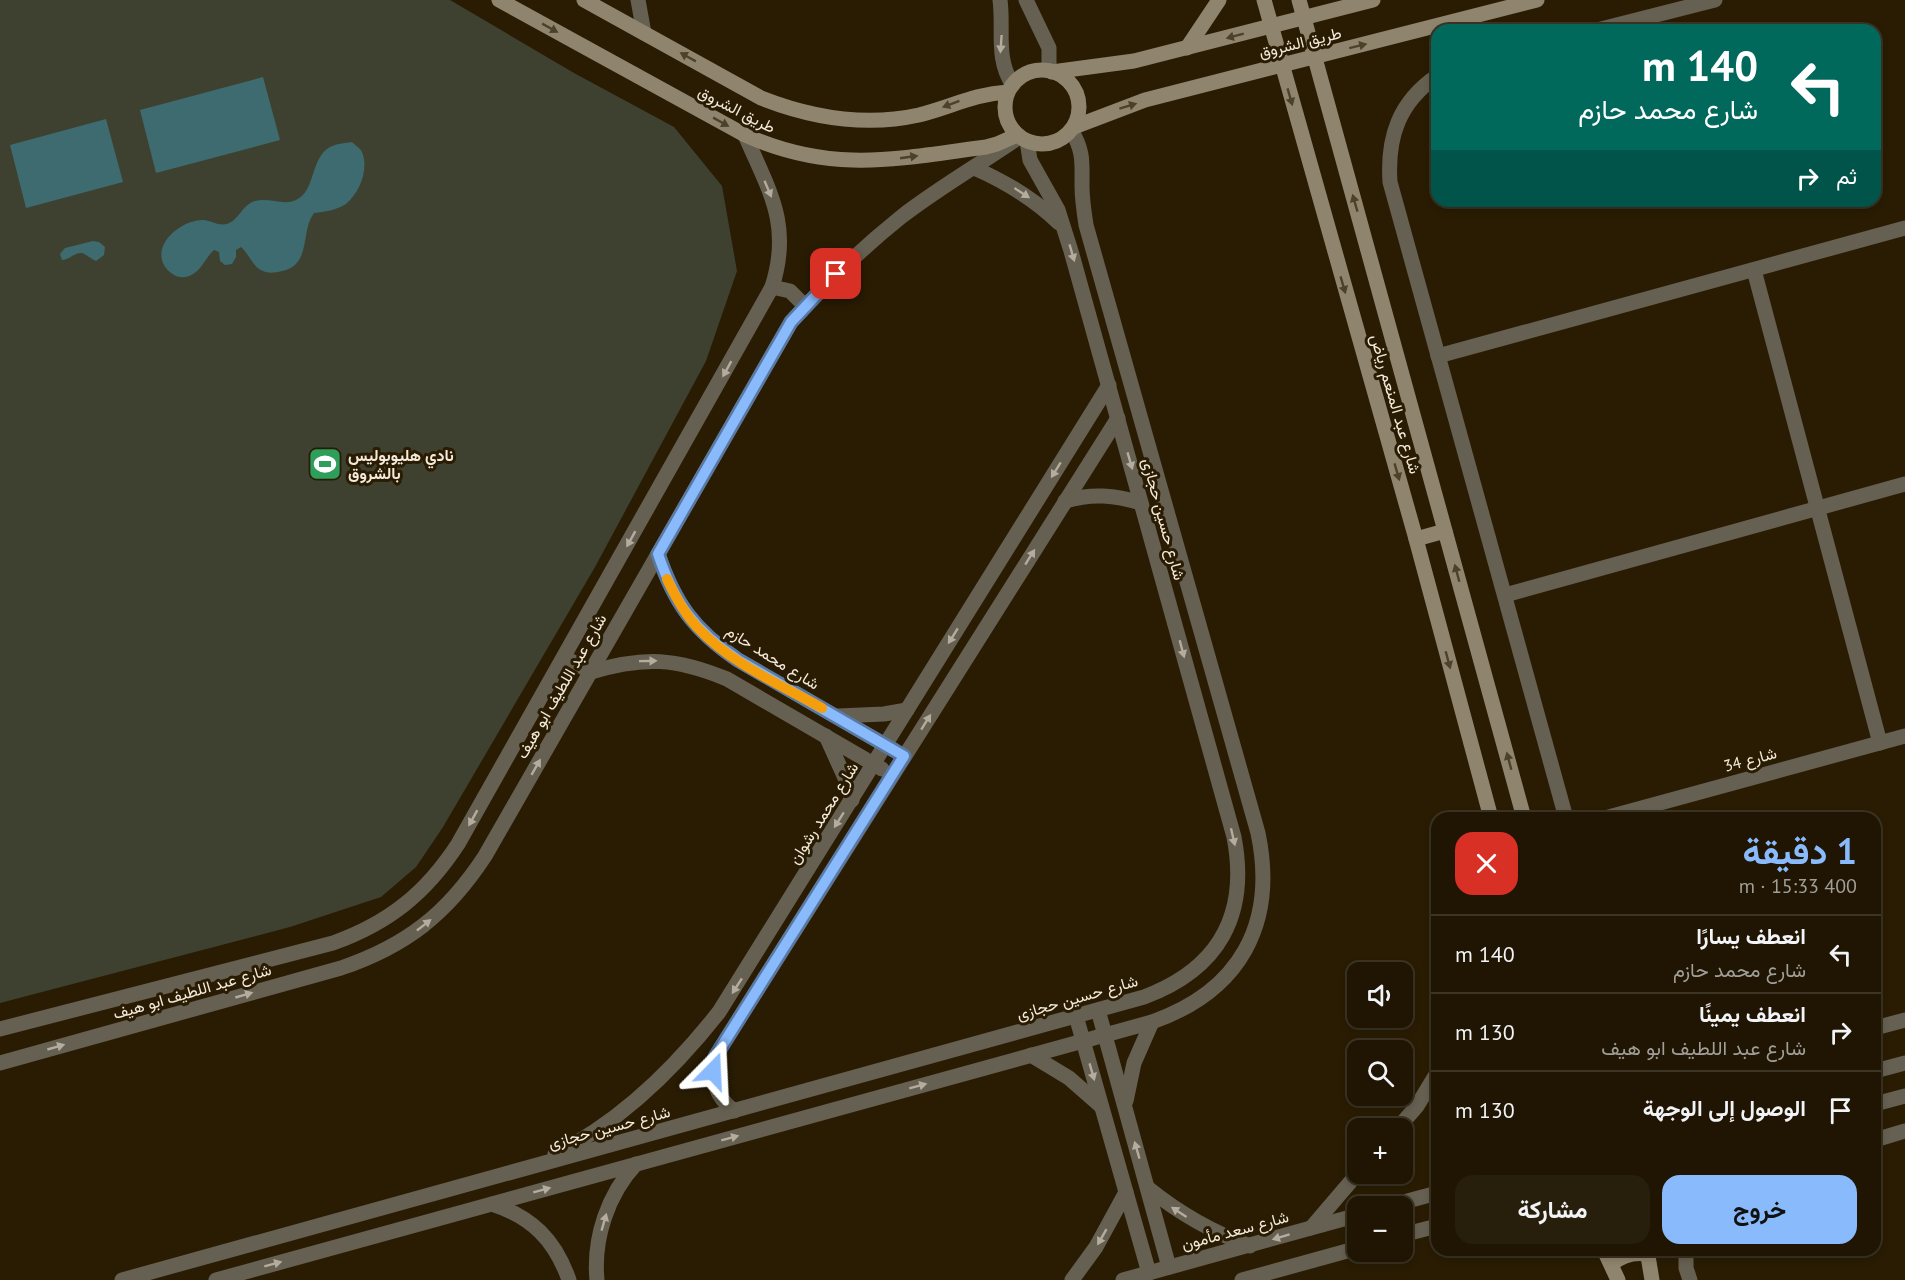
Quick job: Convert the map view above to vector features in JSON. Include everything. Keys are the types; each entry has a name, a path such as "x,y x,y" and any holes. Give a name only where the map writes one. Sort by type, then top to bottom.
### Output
{"street":[{"name":"طريق الشروق","path":"499,0 745,135 781,150 825,159 861,161 986,147 1021,138"},
{"name":"طريق الشروق","path":"584,0 761,98 823,117 888,120 920,114 979,95 1010,88"},
{"path":"638,0 644,33"},
{"path":"1000,0 1001,55 1010,88"},
{"path":"1026,0 1049,48 1050,71"},
{"path":"1187,48 1219,0"},
{"name":"شارع عبد المنعم رياض","path":"1264,0 1416,539 1489,812"},
{"name":"شارع عبد المنعم رياض","path":"1299,0 1522,812"},
{"name":"طريق الشروق","path":"1050,71 1107,66 1187,48 1372,0"},
{"name":"طريق الشروق","path":"1443,24 1537,0"},
{"path":"1621,24 1715,0"},
{"name":"طريق الشروق","path":"1072,128 1145,100 1431,27"},
{"path":"1039,70 1050,71 1062,76 1071,84 1077,94 1078,116 1072,128 1059,141 1042,145 1021,138 1010,125 1005,103 1010,88 1020,77 1039,70"},
{"path":"1431,80 1419,89 1397,122 1391,142 1390,182 1564,812"},
{"name":"شارع حسين حجازى","path":"216,1280 1152,1022 1177,1013 1200,999 1221,982 1238,962 1251,938 1260,913 1264,886 1263,859 1255,822 1086,225 1082,187 1082,155 1072,128"},
{"name":"شارع عبد اللطيف ابو هيف","path":"0,1029 333,943 355,935 396,912 431,881 452,854 772,287 781,248 780,228 776,208 745,135"},
{"name":"شارع عبد اللطيف ابو هيف","path":"0,1063 341,968 390,948 434,918 470,878 791,322 851,260 893,224 936,191 1021,138"},
{"name":"شارع حسين حجازى","path":"122,1280 1098,1010 1168,988 1190,975 1208,957 1223,936 1233,913 1238,888 1238,862 1234,837 1064,227 1021,138"},
{"path":"974,168 1004,182 1031,199 1064,227"},
{"path":"1438,356 1905,228"},
{"path":"1754,270 1880,743"},
{"path":"772,287 790,291 805,306"},
{"name":"شارع محمد رشوان","path":"524,1169 562,1151 615,1116 664,1076 693,1046 719,1012 1108,385"},
{"path":"734,1111 725,1104 714,1083 715,1057 1065,501 1116,412 1136,401"},
{"path":"1505,595 1905,484"},
{"path":"1065,501 1083,495 1103,495 1123,497 1142,503"},
{"path":"1416,539 1446,531"},
{"name":"شارع محمد حازم","path":"658,554 679,604 715,645 904,756"},
{"path":"564,657 591,672 617,664 645,660 673,662 701,668 727,679 893,775"},
{"path":"836,716 860,717 907,710"},
{"path":"826,736 852,800"},
{"name":"شارع 34","path":"1627,812 1905,736"},
{"path":"1098,1010 1169,1267"},
{"path":"1077,1016 1149,1273"},
{"path":"1881,1026 1905,1020"},
{"path":"1125,1107 1134,1063 1152,1022"},
{"path":"1031,1055 1070,1078 1102,1108"},
{"path":"1881,1069 1905,1063"},
{"path":"1407,1118 1431,1083"},
{"path":"1881,1102 1905,1096"},
{"path":"1881,1138 1905,1131"},
{"path":"597,1280 598,1250 602,1226 610,1202 621,1180 637,1164"},
{"path":"469,1184 476,1208"},
{"path":"1311,1228 1349,1184"},
{"path":"1148,1188 1171,1207 1196,1223 1250,1246"},
{"path":"1072,1280 1096,1247 1126,1192"},
{"path":"1413,1200 1431,1195"},
{"path":"492,1204 514,1211 534,1226 563,1264 569,1280"},
{"name":"شارع سعد مأمون","path":"1122,1280 1347,1218"},
{"path":"1413,1232 1431,1228"},
{"path":"1242,1280 1347,1251"},
{"path":"1607,1256 1618,1280"},
{"path":"1612,1264 1624,1256"},
{"path":"1648,1256 1652,1280"},
{"path":"1686,1256 1686,1268 1690,1280"}],"green space":[{"name":"نادي هليوبوليس بالشروق","path":"0,0 450,0 574,73 674,127 722,186 737,271 706,361 595,567 443,827 416,867 381,897 290,927 0,1003"}],"water":[{"path":"263,77 280,140 156,173 140,110"},
{"path":"106,119 123,182 26,208 10,145"},
{"path":"352,142 361,151 364,159 364,173 359,187 346,204 314,213 307,229 302,255 291,268 273,273 262,271 241,247 236,250 236,257 232,264 225,265 220,261 219,252 214,250 199,269 188,276 175,276 165,267 161,255 163,247 167,239 180,227 204,220 227,224 235,219 247,205 255,201 291,202 296,200 307,189 324,152 332,146"},
{"path":"93,241 105,247 104,255 96,261 82,253 62,260 60,254 65,248"}],"slow traffic":[{"path":"667,579 679,604 715,645 822,708"}],"place":[{"name":"نادي هليوبوليس بالشروق","path":"325,464"}],"route":[{"path":"713,1071 715,1057 904,756 715,645 679,604 658,554 791,322 836,274"}]}
